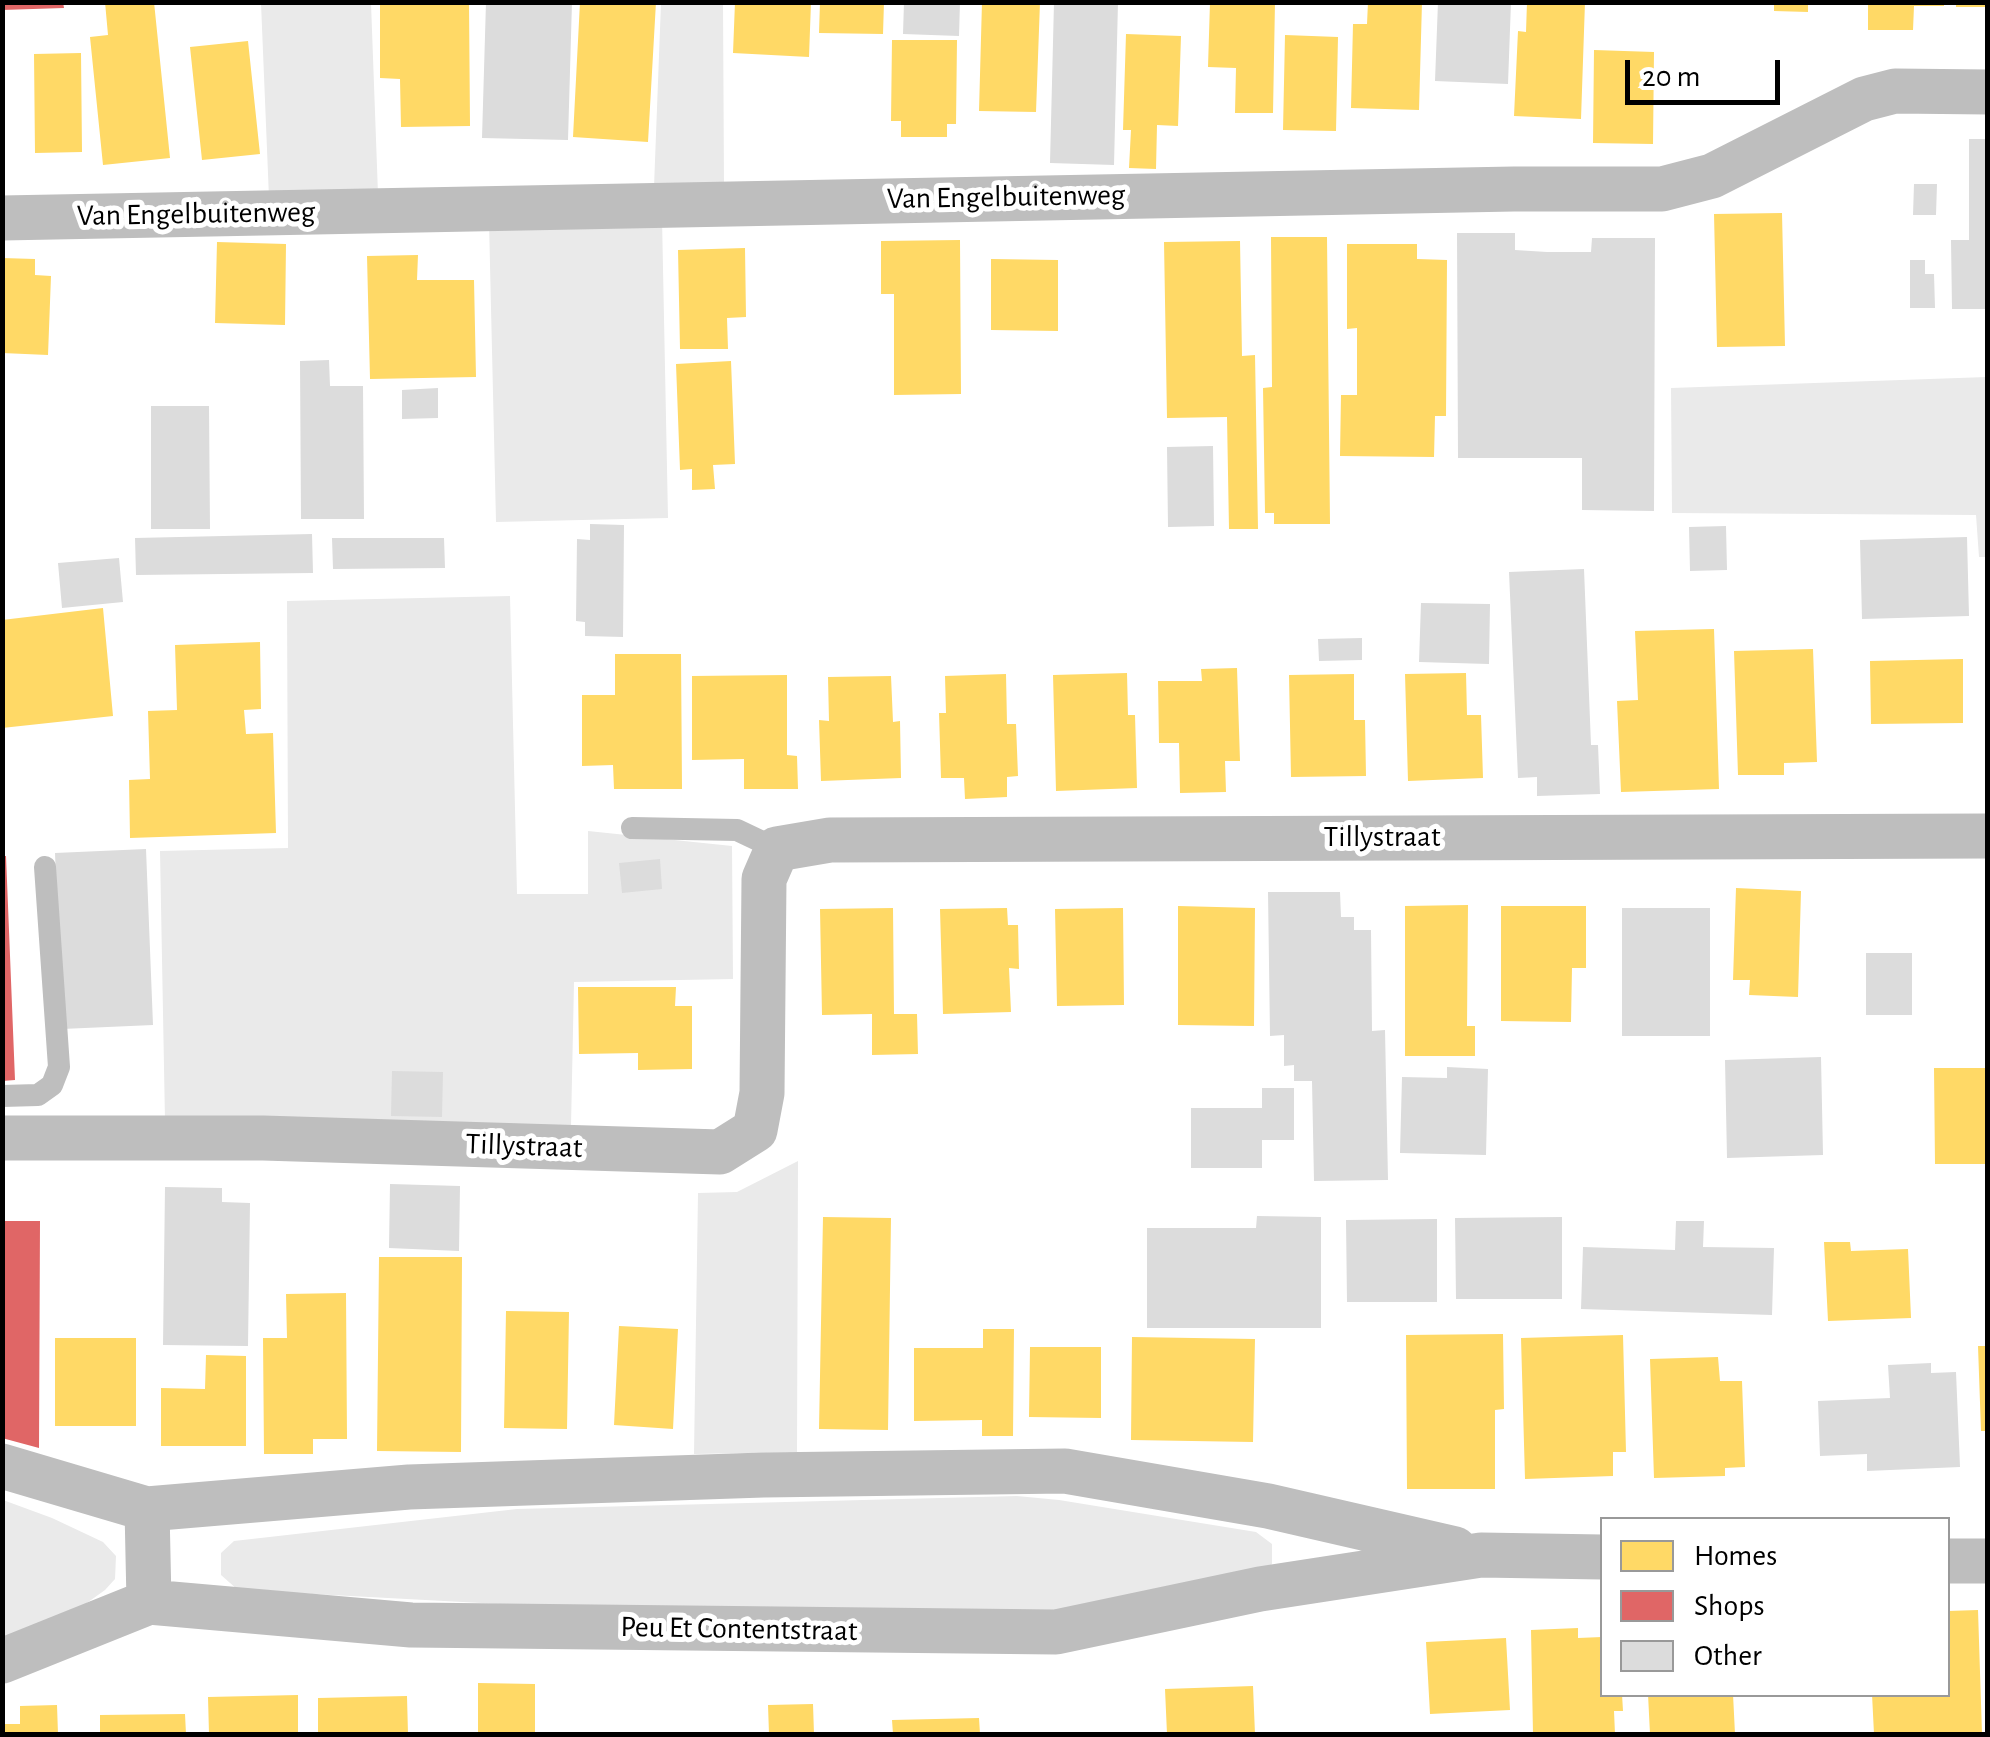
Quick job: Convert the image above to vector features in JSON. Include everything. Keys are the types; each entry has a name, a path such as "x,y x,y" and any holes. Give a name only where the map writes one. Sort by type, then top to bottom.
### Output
{"street":[{"name":"Van Engelbuitenweg","path":"2,218 1315,192 1662,190 1712,176 1864,100 1895,91 1988,92"},
{"name":"Tillystraat","path":"2,1138 263,1138 720,1152 755,1130 762,1093 764,878 777,849 830,840 1988,836"},
{"name":"Peu Et Contentstraat","path":"2,1466 146,1510 409,1487 1065,1471 1268,1506 1482,1555"},
{"path":"146,1510 149,1602"},
{"name":"Peu Et Contentstraat","path":"2,1661 149,1602 411,1624 1056,1632 1260,1590 1482,1555 1600,1557"},
{"path":"1950,1561 1988,1562"}],"lane":[{"path":"632,828 737,830 777,849"},
{"path":"2,1096 38,1095 52,1085 60,1068 46,867"}],"shaded area":[{"path":"261,3 371,3 378,194 269,198"},
{"path":"661,3 723,3 724,187 654,187"},
{"path":"662,218 668,518 496,522 489,222"},
{"path":"1987,377 1987,557 1979,557 1976,515 1672,513 1671,388"},
{"path":"510,596 517,894 588,894 588,831 732,846 733,979 574,982 571,1126 165,1121 160,851 288,848 287,601"},
{"path":"798,1161 797,1452 694,1454 698,1193 737,1192"},
{"path":"1017,1496 1256,1532 1272,1544 1272,1564 1263,1574 1070,1610 594,1609 238,1590 221,1575 221,1553 234,1541 517,1509"},
{"path":"3,1500 103,1542 116,1556 115,1579 105,1590 84,1605 3,1642"}],"building: Homes":[{"path":"105,2 154,2 170,158 103,165 90,37 108,35"},
{"path":"380,2 469,2 470,126 401,127 400,79 380,78"},
{"path":"580,2 656,2 648,142 573,137"},
{"path":"735,2 811,2 809,57 733,53"},
{"path":"820,2 884,2 883,34 819,33"},
{"path":"982,2 1040,2 1036,112 979,111"},
{"path":"1210,2 1275,2 1273,113 1235,113 1236,68 1208,67"},
{"path":"1368,2 1422,2 1419,110 1351,108 1353,24 1367,24"},
{"path":"1527,2 1585,2 1581,119 1514,116 1518,31 1526,32"},
{"path":"1774,2 1808,2 1808,12 1774,11"},
{"path":"1868,2 1944,2 1944,6 1914,6 1913,30 1868,30"},
{"path":"1956,2 1988,2 1988,7 1956,7"},
{"path":"1126,34 1181,36 1178,126 1157,125 1156,169 1129,168 1131,130 1123,130"},
{"path":"1285,35 1338,37 1336,131 1283,130"},
{"path":"892,40 957,40 956,124 947,124 947,137 901,137 901,121 891,121"},
{"path":"248,41 260,154 202,160 190,47"},
{"path":"1594,50 1654,52 1653,144 1593,143"},
{"path":"81,53 82,152 35,153 34,54"},
{"path":"1782,213 1785,346 1717,347 1714,214"},
{"path":"1271,237 1327,237 1330,524 1274,524 1274,513 1265,513 1263,388 1272,387"},
{"path":"960,240 961,394 894,395 894,294 881,294 881,241"},
{"path":"1240,241 1242,356 1255,355 1258,529 1229,529 1227,417 1167,418 1164,242"},
{"path":"217,242 286,244 285,325 215,323"},
{"path":"1347,244 1417,244 1417,259 1447,260 1446,416 1435,416 1434,457 1340,456 1341,395 1357,395 1357,328 1347,329"},
{"path":"745,248 746,317 727,318 728,349 680,349 678,250"},
{"path":"418,255 417,280 474,280 476,377 370,379 367,256"},
{"path":"2,258 35,259 35,275 51,276 48,355 2,353"},
{"path":"991,259 1058,260 1058,331 991,330"},
{"path":"731,361 735,464 713,465 715,489 692,490 692,469 680,470 676,364"},
{"path":"103,608 113,716 2,728 2,620"},
{"path":"1714,629 1719,789 1621,792 1617,701 1638,700 1635,631"},
{"path":"260,642 261,709 244,710 246,734 273,733 276,833 130,838 129,780 150,779 148,711 177,710 175,645"},
{"path":"1813,649 1817,762 1784,763 1784,775 1738,775 1734,651"},
{"path":"615,654 681,654 682,789 614,789 613,765 582,766 582,695 615,695"},
{"path":"1963,659 1963,723 1871,724 1870,661"},
{"path":"1237,668 1240,761 1225,761 1226,792 1180,793 1179,743 1159,743 1158,681 1202,681 1201,669"},
{"path":"1127,673 1128,715 1135,715 1137,788 1056,791 1053,675"},
{"path":"1466,673 1467,715 1481,715 1483,778 1408,781 1405,674"},
{"path":"1006,674 1007,724 1016,724 1018,776 1007,777 1007,797 965,799 964,778 941,778 939,713 946,713 945,676"},
{"path":"1354,674 1354,720 1365,720 1366,776 1291,777 1289,675"},
{"path":"787,675 787,755 797,756 798,789 744,789 744,759 692,760 692,676"},
{"path":"891,676 893,722 900,721 901,778 821,781 819,720 829,721 828,677"},
{"path":"1736,888 1801,891 1798,997 1749,995 1750,980 1733,980"},
{"path":"1468,905 1467,1026 1475,1026 1475,1056 1405,1056 1405,906"},
{"path":"1178,906 1255,908 1254,1026 1178,1025"},
{"path":"1501,906 1586,906 1586,968 1572,968 1571,1022 1501,1021"},
{"path":"893,908 894,1014 917,1014 918,1054 872,1055 872,1014 822,1015 820,909"},
{"path":"1007,908 1008,925 1018,925 1019,969 1009,968 1011,1012 943,1014 940,909"},
{"path":"1123,908 1124,1005 1057,1006 1055,909"},
{"path":"578,987 676,987 675,1006 692,1006 692,1069 638,1070 638,1053 579,1054"},
{"path":"1934,1068 1988,1068 1988,1164 1935,1164"},
{"path":"823,1217 891,1218 888,1430 819,1429"},
{"path":"1824,1242 1850,1242 1851,1251 1908,1249 1911,1318 1828,1321"},
{"path":"379,1257 462,1257 461,1452 377,1451"},
{"path":"346,1293 347,1439 313,1439 313,1454 264,1454 263,1338 287,1338 286,1294"},
{"path":"506,1311 569,1312 567,1429 504,1428"},
{"path":"619,1326 678,1329 673,1429 614,1425"},
{"path":"983,1329 1014,1329 1013,1436 982,1436 982,1420 914,1421 914,1348 983,1348"},
{"path":"1503,1334 1504,1409 1495,1410 1495,1489 1407,1489 1406,1335"},
{"path":"1623,1335 1626,1452 1613,1452 1613,1476 1525,1479 1521,1338"},
{"path":"1132,1337 1255,1339 1253,1442 1131,1440"},
{"path":"55,1338 136,1338 136,1426 55,1426"},
{"path":"1978,1346 1988,1346 1988,1431 1981,1431"},
{"path":"1030,1347 1101,1347 1101,1418 1029,1417"},
{"path":"206,1355 246,1356 246,1446 161,1446 161,1388 205,1389"},
{"path":"1718,1357 1720,1381 1742,1381 1745,1467 1725,1468 1725,1476 1654,1478 1650,1359"},
{"path":"1978,1610 1982,1734 1874,1734 1872,1697 1950,1697 1950,1611"},
{"path":"1578,1628 1578,1638 1600,1637 1600,1697 1622,1697 1623,1711 1614,1711 1615,1734 1533,1734 1531,1630"},
{"path":"1506,1638 1510,1710 1430,1714 1426,1642"},
{"path":"478,1683 535,1684 535,1734 478,1734"},
{"path":"1253,1686 1255,1734 1167,1734 1165,1689"},
{"path":"298,1695 298,1734 209,1734 208,1697"},
{"path":"407,1696 408,1734 318,1734 318,1698"},
{"path":"1648,1697 1733,1697 1735,1734 1650,1734"},
{"path":"813,1704 814,1734 769,1734 768,1705"},
{"path":"57,1705 58,1734 2,1734 2,1724 20,1724 20,1706"},
{"path":"185,1714 186,1734 100,1734 100,1715"},
{"path":"979,1718 980,1734 893,1734 892,1720"}],"building: Shops":[{"path":"2,2 63,2 64,8 2,10"},
{"path":"2,856 6,856 15,1080 2,1081"},
{"path":"2,1221 40,1221 39,1448 2,1438"}],"building: Other":[{"path":"486,2 572,2 568,140 482,138"},
{"path":"904,2 960,2 959,36 903,34"},
{"path":"1054,2 1118,2 1114,165 1050,163"},
{"path":"1438,2 1511,2 1508,84 1435,81"},
{"path":"1969,139 1988,139 1988,309 1952,309 1951,240 1969,240"},
{"path":"1914,184 1937,184 1936,215 1913,215"},
{"path":"1457,233 1515,233 1515,250 1547,252 1591,252 1592,238 1655,238 1654,511 1582,510 1582,458 1458,458"},
{"path":"1910,260 1925,260 1925,274 1934,274 1935,308 1910,308"},
{"path":"329,360 330,386 363,386 364,519 301,519 300,361"},
{"path":"438,388 438,418 402,419 402,390"},
{"path":"151,406 209,406 210,529 151,529"},
{"path":"1213,446 1214,526 1168,527 1167,447"},
{"path":"590,524 624,525 623,637 585,636 585,622 576,621 577,539 590,540"},
{"path":"1726,526 1727,570 1690,571 1689,527"},
{"path":"312,534 313,573 136,575 135,538"},
{"path":"1967,537 1969,616 1862,619 1860,540"},
{"path":"332,538 444,538 445,568 333,569"},
{"path":"119,558 123,602 62,608 58,563"},
{"path":"1584,569 1591,745 1598,745 1600,794 1537,796 1537,777 1518,778 1509,572"},
{"path":"1421,603 1490,604 1489,664 1419,662"},
{"path":"1362,638 1362,660 1319,661 1318,639"},
{"path":"146,849 153,1025 62,1029 55,853"},
{"path":"660,859 662,889 622,893 619,863"},
{"path":"1268,892 1340,892 1341,917 1354,917 1354,930 1371,930 1372,1031 1385,1030 1388,1180 1314,1181 1312,1081 1294,1081 1294,1065 1284,1066 1284,1035 1270,1036"},
{"path":"1622,908 1710,908 1710,1036 1622,1036"},
{"path":"1866,953 1912,953 1912,1015 1866,1015"},
{"path":"1821,1057 1823,1155 1727,1158 1725,1060"},
{"path":"1447,1067 1488,1069 1486,1155 1400,1153 1402,1077 1447,1078"},
{"path":"392,1071 443,1072 442,1117 391,1116"},
{"path":"1262,1088 1294,1088 1294,1140 1262,1140 1262,1168 1191,1168 1191,1108 1262,1108"},
{"path":"390,1184 460,1186 459,1251 389,1248"},
{"path":"165,1187 222,1188 222,1202 250,1203 248,1346 163,1345"},
{"path":"1257,1216 1321,1217 1321,1328 1147,1328 1147,1228 1256,1228"},
{"path":"1562,1217 1562,1299 1456,1299 1455,1218"},
{"path":"1437,1219 1437,1302 1347,1302 1346,1220"},
{"path":"1676,1221 1704,1221 1703,1247 1774,1248 1772,1315 1581,1309 1583,1247 1675,1250"},
{"path":"1931,1363 1931,1373 1956,1372 1960,1467 1867,1471 1867,1454 1820,1456 1818,1401 1890,1398 1888,1365"}]}
